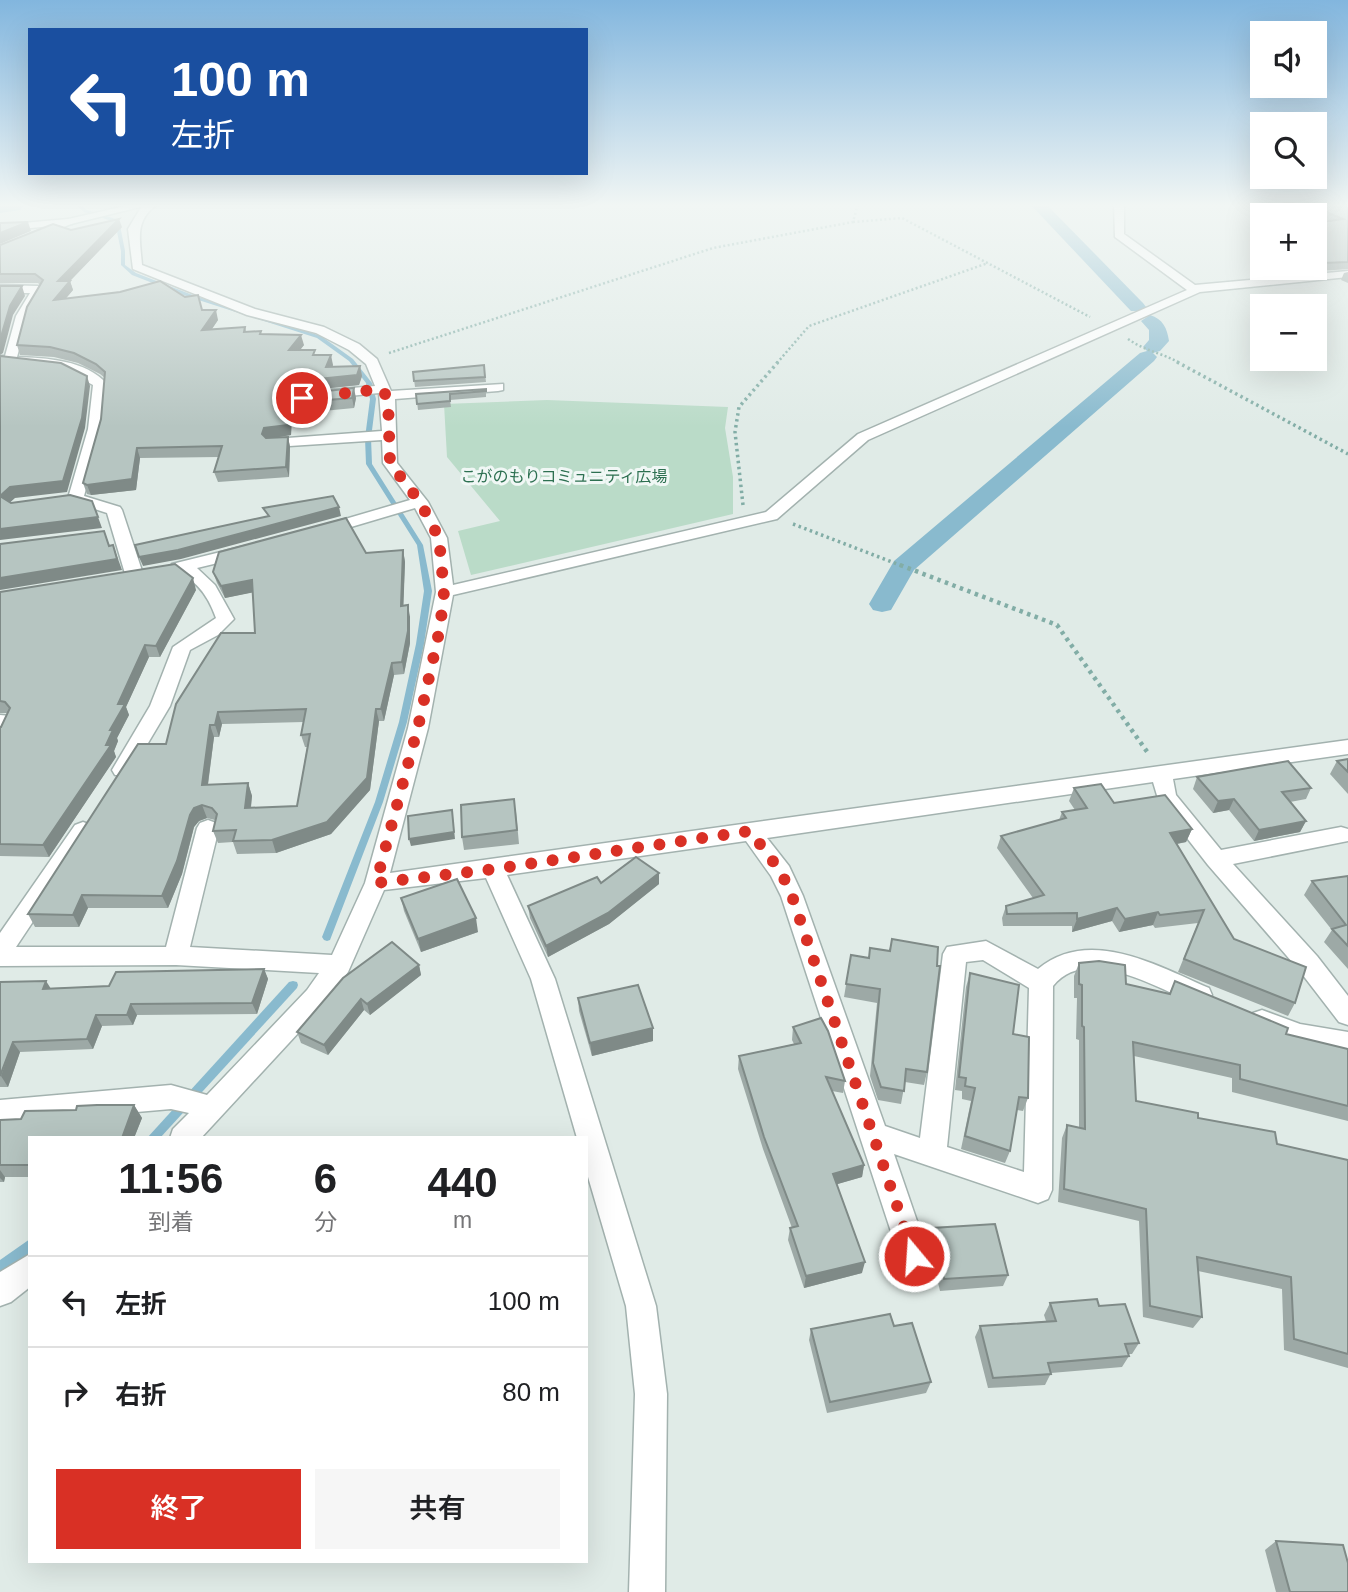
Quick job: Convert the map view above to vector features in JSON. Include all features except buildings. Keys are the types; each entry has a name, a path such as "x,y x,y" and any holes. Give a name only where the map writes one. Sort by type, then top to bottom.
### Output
{"street":[{"path":"166,278 251,312 320,330 354,347 369,359 384,392 390,463 439,538 444,592 440,628 418,727 376,883 338,964 316,997 207,1106 184,1136"},
{"path":"1180,278 1195,289"},
{"path":"444,592 771,516 863,437 1195,289 1305,278"},
{"path":"0,289 38,290 22,316 5,360 80,370 89,373 100,384 95,429 70,499 112,508 116,534 141,576 261,546"},
{"path":"316,396 343,391 498,387"},
{"path":"274,443 386,439"},
{"path":"315,453 354,442"},
{"path":"313,532 417,503"},
{"path":"109,791 160,706 182,647 212,631 225,619 219,600 194,572 183,567"},
{"path":"0,721 5,721 0,731"},
{"path":"376,883 494,869 1348,747"},
{"path":"1162,774 1166,797 1216,859 1308,963 1348,1015"},
{"path":"0,955 94,814"},
{"path":"176,956 208,828"},
{"path":"750,831 781,872 792,896 914,1256"},
{"path":"1216,859 1340,835"},
{"path":"494,869 543,979 641,1306 651,1394 647,1592"},
{"path":"932,1154 954,954 986,950 1041,983"},
{"path":"0,955 176,956 338,964"},
{"path":"874,1135 1038,1189 1041,983 1052,971 1078,961 1125,963 1298,1034 1348,1043"},
{"path":"0,1111 171,1097 207,1106"},
{"path":"0,1291 28,1270"}],"path":[{"path":"369,359 619,278"},
{"path":"745,523 735,432 739,407 809,326 945,278"},
{"path":"1017,278 1111,328 1144,351 1163,354 1348,454"},
{"path":"771,516 1057,625 1162,774"}],"green space":[{"name":"こがのもりコミュニティ広場","path":"547,400 728,407 725,428 733,477 733,514 471,575 458,531 500,521 447,457 444,404"}],"waterway":[{"path":"145,278 319,337 351,360 369,383 373,399 368,438 369,464 420,545 428,591 403,722 379,802 327,937"},
{"path":"1109,278 1137,307"},
{"path":"1150,321 1158,329 1159,341 1153,347"},
{"path":"903,566 1147,357"},
{"path":"882,604 901,570"},
{"path":"154,1136 293,985"},
{"path":"0,1268 28,1247"}],"route":[{"path":"302,398 343,391 382,389 388,399 390,463 420,502 439,538 444,592 440,628 418,727 376,883 494,869 750,831 781,872 792,896 914,1256"}]}
